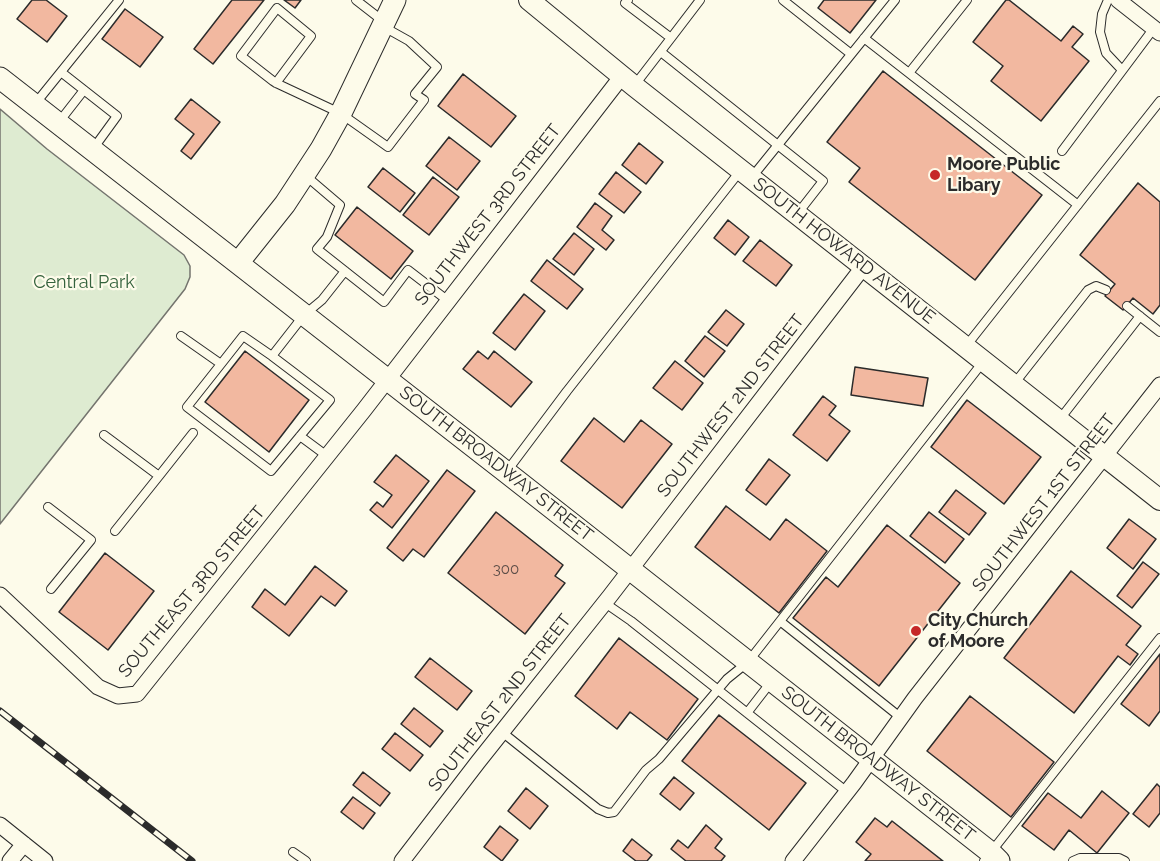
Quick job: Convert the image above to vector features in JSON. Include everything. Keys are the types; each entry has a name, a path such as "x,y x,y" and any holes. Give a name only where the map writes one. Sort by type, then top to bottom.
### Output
{"main road":[{"path":"238,263 305,175 340,113 395,0"},
{"name":"SOUTH BROADWAY STREET","path":"0,78 630,569 995,859"}],"street":[{"name":"SOUTH HOWARD AVENUE","path":"529,0 628,81 1160,500"},
{"path":"1118,0 1157,31"},
{"name":"SOUTHWEST 3RD STREET","path":"387,379 447,300 628,81"},
{"name":"SOUTHWEST 2ND STREET","path":"630,569 864,266"},
{"name":"SOUTHEAST 3RD STREET","path":"0,595 98,687 118,696 137,694 387,379"},
{"name":"SOUTHWEST 1ST STREET","path":"793,861 847,792 900,717 1160,385"},
{"name":"SOUTHEAST 2ND STREET","path":"402,861 630,569"},
{"path":"0,825 45,861"},
{"path":"10,861 24,844"}],"lane":[{"path":"35,105 118,0"},
{"path":"276,82 311,36 277,8 241,56 276,82 340,113 388,147 424,100 415,94 437,67 410,41 384,24 356,0"},
{"path":"628,0 626,3 671,38"},
{"path":"628,81 661,52 700,0"},
{"path":"783,0 851,54"},
{"path":"506,472 574,382 746,174 777,145 895,0"},
{"path":"909,73 967,0"},
{"path":"1108,0 1102,14 1100,32 1106,53 1122,70"},
{"path":"1062,151 1122,70 1157,31"},
{"path":"864,38 1077,205"},
{"path":"661,52 823,181 797,214"},
{"path":"61,72 117,116 93,150"},
{"path":"58,123 84,90"},
{"path":"966,347 1160,100"},
{"path":"305,175 340,205 327,237 317,249 384,302 408,270 447,300"},
{"path":"272,356 304,315 322,300 345,271"},
{"path":"1014,385 1088,290 1096,286 1106,290"},
{"path":"1127,306 1160,332"},
{"path":"1059,421 1140,316"},
{"path":"181,336 221,364"},
{"path":"243,336 272,356 330,400 271,471 187,407 243,336"},
{"path":"502,732 598,809 608,813 614,812 646,770 659,759 727,679 748,662 984,361"},
{"path":"115,531 193,433"},
{"path":"104,435 159,476"},
{"path":"300,436 327,456"},
{"path":"48,507 91,540 51,589"},
{"path":"604,603 631,621 847,792"},
{"path":"780,621 900,717"},
{"path":"995,859 1160,638"},
{"path":"747,713 772,681"},
{"path":"293,852 306,861"},
{"path":"1073,861 1080,858 1119,858 1125,861"}],"green space":[{"name":"Central Park","path":"0,109 47,149 184,255 190,266 190,277 185,289 0,524"}],"building":[{"path":"32,0 46,0 67,16 47,42 17,19"},
{"path":"232,0 264,0 213,64 194,49"},
{"path":"284,0 301,0 295,8"},
{"path":"824,0 876,0 850,33 818,8"},
{"path":"1006,0 1061,41 1073,26 1083,34 1072,47 1089,61 1041,121 991,81 1003,66 973,42"},
{"path":"125,9 163,37 140,67 102,39"},
{"name":"Moore Public Libary","path":"883,71 1042,195 975,280 849,182 860,168 827,142"},
{"path":"463,74 516,116 491,147 438,106"},
{"path":"191,99 220,122 191,159 181,151 194,134 175,119"},
{"path":"449,137 480,161 457,190 426,166"},
{"path":"639,143 663,162 646,184 622,165"},
{"path":"383,168 415,193 400,212 368,187"},
{"path":"616,172 641,192 624,213 599,194"},
{"path":"433,177 459,197 429,235 403,215"},
{"path":"1138,183 1160,202 1160,305 1153,314 1133,298 1123,310 1105,296 1115,284 1080,255"},
{"path":"595,203 612,216 602,230 614,240 606,250 577,227"},
{"path":"357,207 413,251 391,279 335,235"},
{"path":"728,220 749,237 735,255 714,238"},
{"path":"574,233 594,249 574,275 553,259"},
{"path":"760,240 792,265 776,286 743,261"},
{"path":"547,260 583,289 567,309 531,281"},
{"path":"524,294 545,311 515,350 493,333"},
{"path":"726,310 744,324 727,346 708,332"},
{"path":"705,336 725,351 704,377 685,361"},
{"path":"245,351 309,400 269,452 205,402"},
{"path":"478,351 488,359 494,351 532,382 511,407 463,369"},
{"path":"675,361 703,383 682,410 653,388"},
{"path":"855,367 928,378 923,406 851,395"},
{"path":"823,396 836,406 829,415 850,431 827,461 793,435"},
{"path":"967,400 1041,457 1004,504 931,447"},
{"path":"594,418 624,442 641,420 672,444 622,508 561,461"},
{"path":"396,455 429,481 392,528 370,510 377,502 383,507 392,495 374,482"},
{"path":"769,459 790,475 766,505 746,490"},
{"path":"447,470 475,491 424,557 413,549 403,561 387,548"},
{"path":"956,490 986,513 969,535 939,512"},
{"path":"726,506 770,540 786,519 827,551 779,613 695,547"},
{"path":"496,512 563,565 555,576 565,583 525,634 448,573"},
{"path":"929,512 964,539 945,563 910,536"},
{"path":"1129,519 1156,539 1133,569 1107,548"},
{"path":"887,525 960,583 879,686 793,618 826,577 838,587"},
{"path":"105,553 154,591 108,650 59,612"},
{"path":"1143,562 1159,574 1132,608 1117,596"},
{"path":"315,566 347,591 335,606 321,596 289,636 252,607 265,589 285,605"},
{"path":"1071,571 1141,626 1126,645 1138,654 1130,665 1118,656 1074,713 1004,658"},
{"path":"619,638 698,699 667,740 630,712 617,729 575,696"},
{"path":"1160,654 1160,711 1149,726 1121,704"},
{"path":"430,658 472,691 457,710 415,677"},
{"path":"970,696 1054,762 1011,817 927,751"},
{"path":"414,708 443,731 430,747 401,724"},
{"path":"719,715 806,783 769,830 682,761"},
{"path":"395,733 423,755 410,771 382,749"},
{"path":"363,772 390,793 380,806 353,785"},
{"path":"674,777 694,793 680,810 660,794"},
{"path":"1157,784 1160,787 1160,813 1149,827 1133,814"},
{"path":"526,788 548,806 530,829 508,811"},
{"path":"1102,791 1129,813 1097,853 1069,830 1054,850 1022,826 1048,793 1081,818"},
{"path":"353,797 375,813 363,829 341,812"},
{"path":"875,818 887,827 892,821 943,861 865,861 871,854 856,842"},
{"path":"706,825 722,839 715,848 725,856 721,861 686,861 671,849 678,840 688,848"},
{"path":"500,826 518,840 502,861 484,847"},
{"path":"632,839 652,855 647,861 636,861 623,851"}],"railway":[{"path":"0,711 192,861"}],"place":[{"name":"Moore Public Libary","path":"935,175"},
{"name":"City Church of Moore","path":"916,631"}]}
